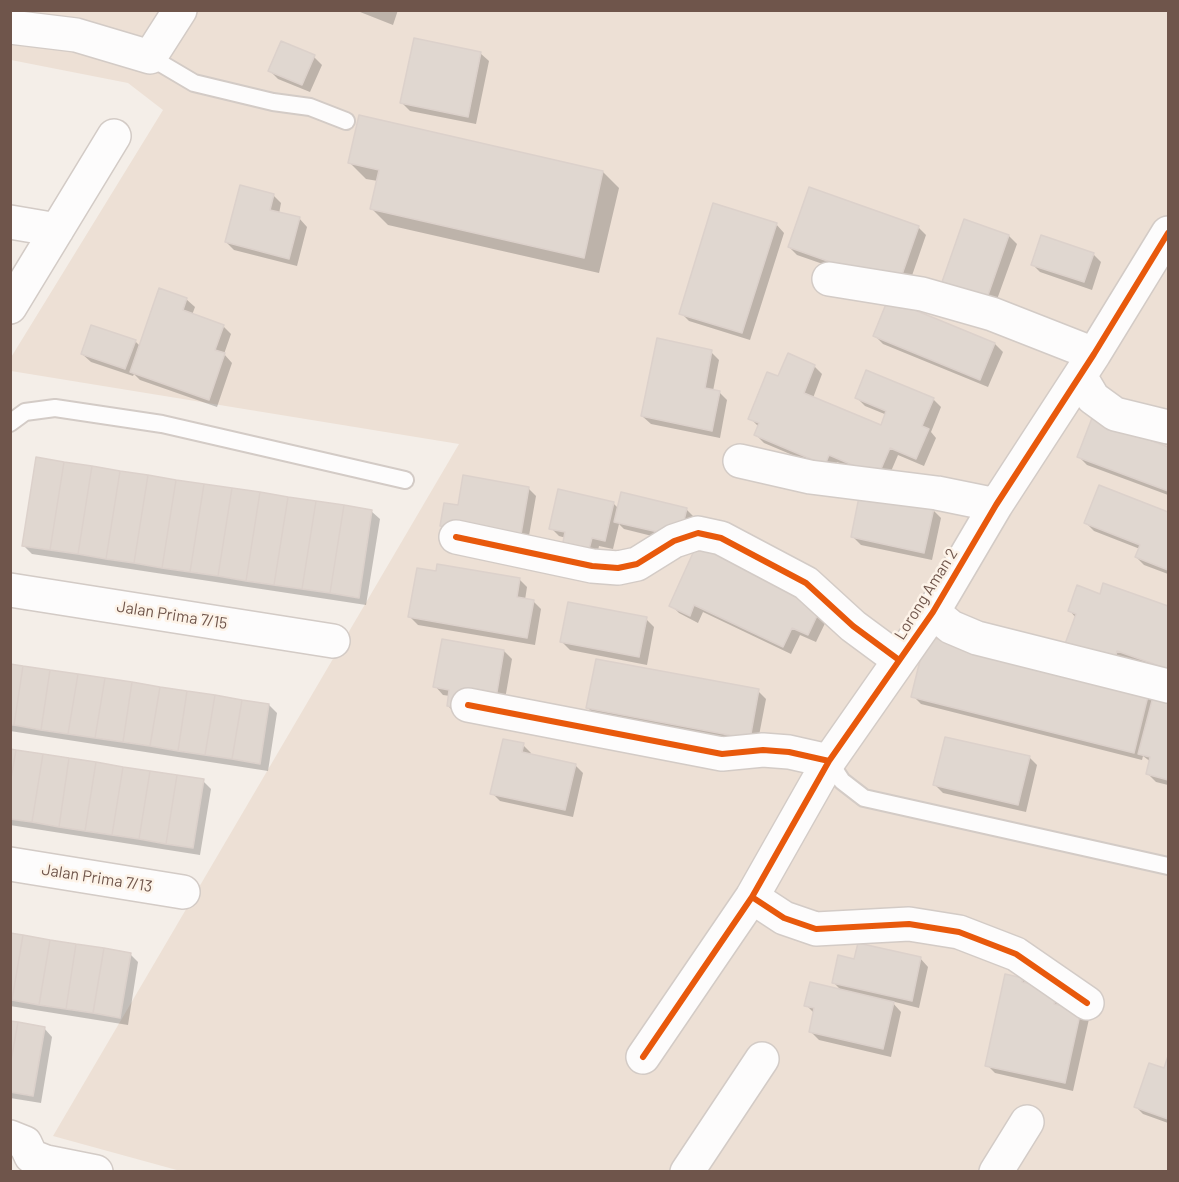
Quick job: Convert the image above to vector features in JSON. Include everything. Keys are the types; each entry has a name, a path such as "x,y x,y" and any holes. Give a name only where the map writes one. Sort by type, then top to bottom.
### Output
{"street":[{"path":"10,27 76,35 150,57 180,10"},
{"path":"10,307 114,136"},
{"path":"10,222 57,230"},
{"name":"Lorong Aman 2","path":"643,1057 752,897 829,761 933,612 996,505 1087,365 1168,232"},
{"path":"828,279 922,294 992,314 1087,365 1093,398 1115,414 1168,427"},
{"path":"740,461 810,477 937,493 996,505"},
{"path":"456,537 592,566 618,568 637,564 674,541 698,533 722,538 806,583 853,626 899,660"},
{"name":"Jalan Prima 7/15","path":"10,590 333,641"},
{"path":"933,612 951,627 977,638 1168,686"},
{"path":"468,705 722,754 763,750 789,752 829,761"},
{"name":"Jalan Prima 7/13","path":"10,864 183,892"},
{"path":"752,897 784,918 816,928 909,924 958,932 1016,954 1087,1003"},
{"path":"687,1172 762,1059"},
{"path":"996,1172 1027,1122"},
{"path":"10,1137 25,1143 31,1156 46,1162 96,1172"}],"lane":[{"path":"150,57 194,83 273,102 310,107 346,121"},
{"path":"10,423 26,412 55,408 66,409 162,424 405,480"},
{"path":"829,761 842,782 864,798 1168,866"}],"shaded area":[{"path":"11,11 1168,11 1168,1171 184,1172 53,1136 459,444 11,371 10,359 163,110 128,83 11,60"}],"building":[{"path":"414,38 481,52 468,117 400,103"},
{"path":"281,41 315,55 302,85 268,71"},
{"path":"359,115 603,171 584,258 370,209 379,170 348,163"},
{"path":"240,185 274,194 270,210 300,217 289,259 225,242"},
{"path":"809,187 919,226 898,286 788,247"},
{"path":"713,203 777,223 742,333 679,314"},
{"path":"964,219 1009,235 987,298 942,282"},
{"path":"1041,235 1094,253 1084,282 1031,265"},
{"path":"159,288 187,298 183,310 224,325 215,350 225,353 209,400 130,372"},
{"path":"888,299 995,343 980,380 873,336"},
{"path":"91,325 136,340 125,369 81,354"},
{"path":"657,338 712,350 705,388 720,391 712,431 641,416"},
{"path":"788,353 815,365 804,393 881,425 886,411 855,398 866,370 934,398 922,426 929,429 916,459 890,448 878,476 829,455 825,465 754,435 759,423 748,419 767,372 778,376"},
{"path":"1092,418 1168,447 1168,491 1077,457"},
{"path":"36,457 64,462 50,550 22,546"},
{"path":"64,462 92,466 78,554 50,550"},
{"path":"92,466 120,471 106,559 78,554"},
{"path":"120,471 148,475 134,563 106,559"},
{"path":"148,475 176,480 162,568 134,563"},
{"path":"463,475 529,487 520,540 440,526 444,503 458,505"},
{"path":"176,480 204,484 190,572 162,568"},
{"path":"204,484 232,488 218,576 190,572"},
{"path":"1099,485 1168,512 1168,570 1135,557 1140,545 1084,523"},
{"path":"232,488 260,492 246,581 218,576"},
{"path":"558,489 614,502 605,541 592,538 588,553 562,547 565,532 549,529"},
{"path":"260,492 288,497 274,585 246,581"},
{"path":"621,492 687,508 680,537 614,522"},
{"path":"860,492 934,508 924,553 851,537"},
{"path":"288,497 316,501 302,589 274,585"},
{"path":"316,501 344,505 330,593 302,589"},
{"path":"344,505 372,510 359,598 330,593"},
{"path":"697,544 823,603 808,635 792,628 783,647 694,605 690,616 669,606"},
{"path":"437,564 520,578 517,597 534,600 527,638 408,617 417,568 436,571"},
{"path":"1103,583 1168,606 1168,669 1117,651 1114,662 1065,644 1076,614 1068,611 1077,585 1100,594"},
{"path":"568,602 647,617 639,657 560,642"},
{"path":"926,636 1149,692 1134,753 911,697"},
{"path":"442,639 504,650 496,698 478,711 447,706 449,690 433,687"},
{"path":"596,659 759,689 750,739 586,708"},
{"path":"10,664 23,666 14,725 10,725"},
{"path":"23,666 50,670 41,730 14,725"},
{"path":"50,670 78,674 68,734 41,730"},
{"path":"78,674 105,678 95,738 68,734"},
{"path":"105,678 132,682 123,742 95,738"},
{"path":"132,682 160,687 150,746 123,742"},
{"path":"160,687 187,691 178,751 150,746"},
{"path":"187,691 215,695 205,755 178,751"},
{"path":"1154,693 1168,697 1168,780 1146,774 1150,757 1138,754"},
{"path":"215,695 242,700 232,759 205,755"},
{"path":"242,700 269,704 260,764 232,759"},
{"path":"945,737 1030,756 1018,805 933,785"},
{"path":"503,739 524,743 522,752 576,764 565,810 490,794"},
{"path":"10,749 16,750 10,784"},
{"path":"16,750 43,754 32,822 10,819 10,784"},
{"path":"43,754 69,758 59,827 32,822"},
{"path":"69,758 96,762 85,831 59,827"},
{"path":"96,762 123,767 112,835 85,831"},
{"path":"123,767 150,771 139,839 112,835"},
{"path":"150,771 177,775 166,844 139,839"},
{"path":"177,775 204,779 193,848 166,844"},
{"path":"10,933 23,935 12,1000 10,1000"},
{"path":"23,935 50,940 39,1005 12,1000"},
{"path":"50,940 76,944 66,1009 39,1005"},
{"path":"858,943 921,957 912,1001 832,983 838,955 854,959"},
{"path":"76,944 104,948 93,1013 66,1009"},
{"path":"104,948 131,953 120,1018 93,1013"},
{"path":"1005,974 1023,978 1022,982 1058,990 1054,1004 1081,1010 1065,1083 985,1066"},
{"path":"810,982 894,1002 883,1049 809,1032 814,1008 804,1006"},
{"path":"10,1021 18,1022 10,1066"},
{"path":"18,1022 45,1027 33,1096 10,1092 10,1066"},
{"path":"1168,1056 1168,1119 1134,1107 1149,1063 1164,1068"}],"cycle path":[{"path":"643,1057 752,897 829,761 933,612 996,505 1094,354 1168,233"},
{"path":"456,537 592,566 618,568 637,564 674,541 698,533 721,538 806,583 853,626 899,660"},
{"path":"468,705 722,754 763,750 789,752 829,761"},
{"path":"752,897 784,918 816,929 909,924 959,932 1016,954 1087,1003"}]}
